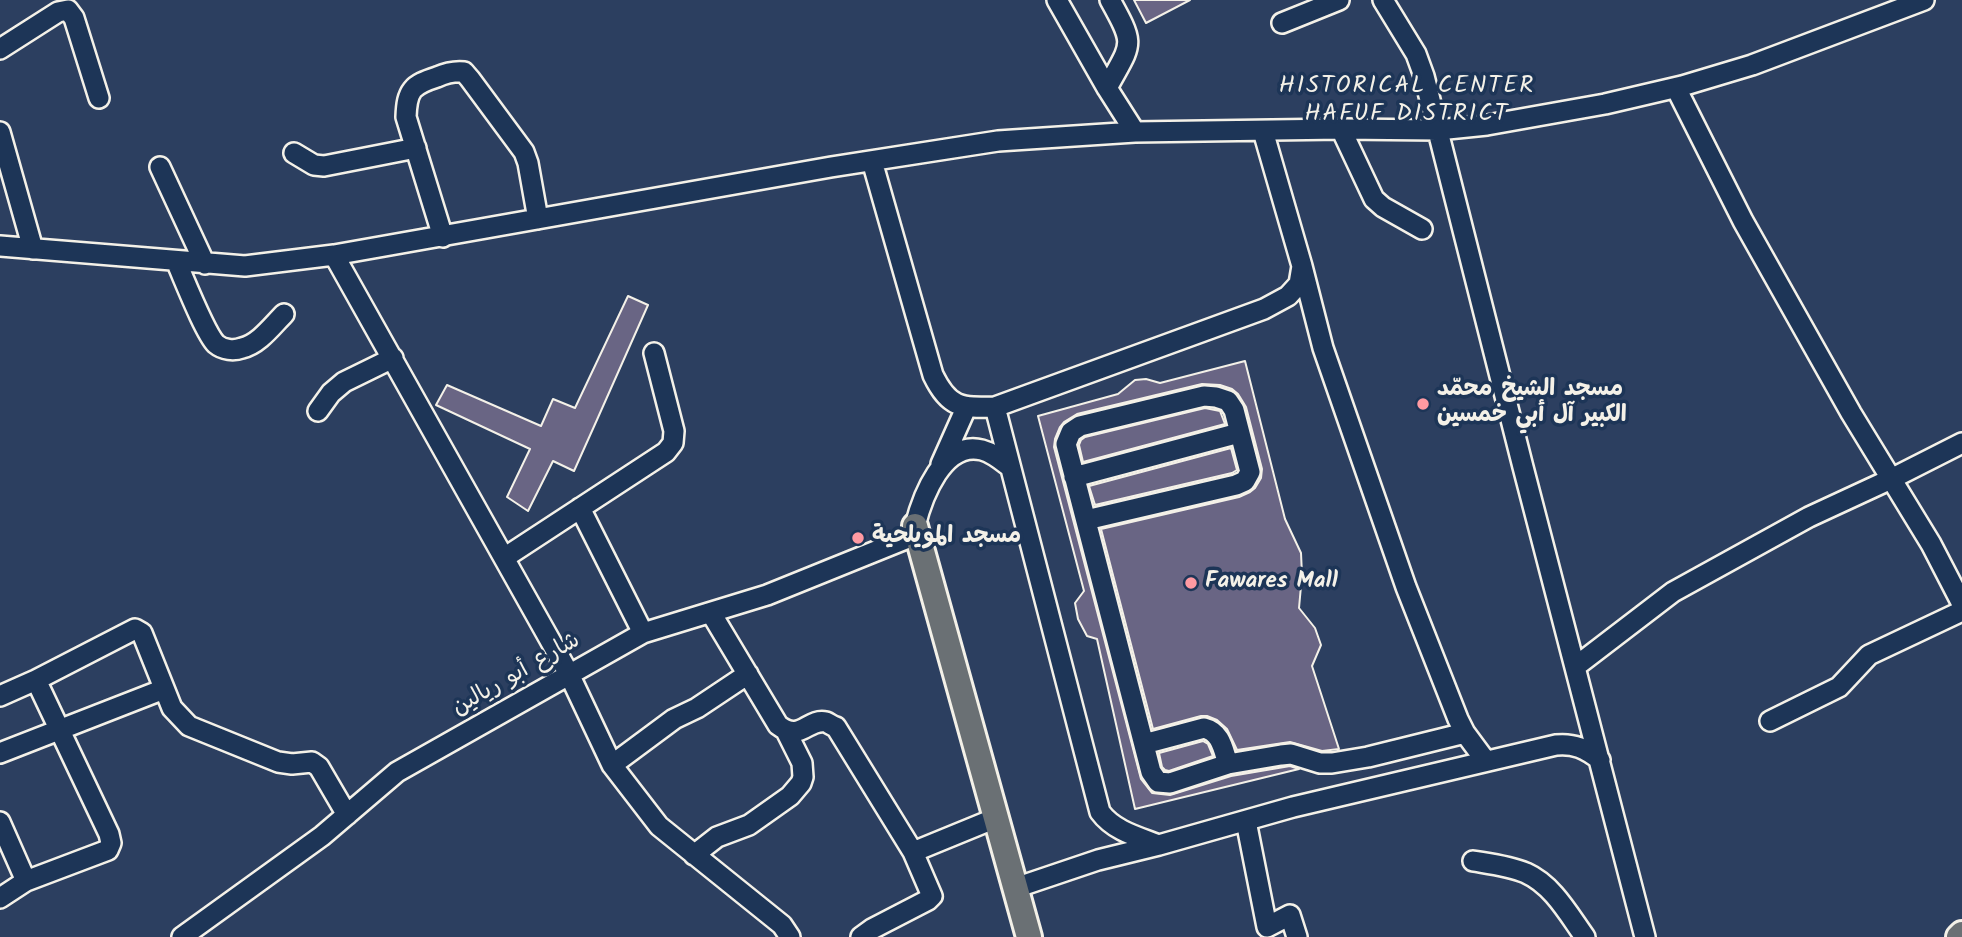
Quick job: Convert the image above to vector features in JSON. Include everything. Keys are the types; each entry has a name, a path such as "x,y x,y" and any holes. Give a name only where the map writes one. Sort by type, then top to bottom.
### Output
{"main road":[{"path":"916,530 1029,937"}],"street":[{"path":"1057,0 1135,132"},
{"path":"1107,88 1128,50 1129,39 1110,0"},
{"path":"1282,23 1339,0"},
{"path":"1383,0 1416,54 1424,76 1522,467 1645,937"},
{"path":"0,246 245,266 296,261 443,237 998,141 1135,132 1438,130 1487,125 1676,88 1752,65 1924,0"},
{"path":"0,48 58,12 68,10 74,18 99,97"},
{"path":"443,237 406,117 410,93 419,82 454,71 464,72 524,152 538,219"},
{"path":"1676,88 1743,221 1851,413 1931,544 1962,604"},
{"path":"1341,129 1374,199 1382,207 1422,229"},
{"path":"1263,131 1323,348 1402,574 1465,733 1485,760"},
{"path":"1,142 33,248"},
{"path":"294,153 314,164 324,166 416,148"},
{"path":"872,161 933,375 940,390 953,402 967,408 995,407 1264,309 1294,290 1299,284 1302,266"},
{"path":"160,167 205,264"},
{"path":"334,255 569,674 612,765 659,826 782,925 790,937"},
{"path":"176,261 214,342 222,348 244,348 260,338 284,314"},
{"path":"504,558 667,452 673,443 674,431 654,353"},
{"path":"318,411 331,393 344,382 393,358"},
{"path":"1086,520 1245,481 1250,472 1234,411 1228,401 1204,396 1080,426 1071,432 1066,444 1151,772 1158,782 1170,783 1228,764 1291,754 1320,763 1332,763 1465,733"},
{"path":"995,407 1100,812 1108,823 1118,829 1159,845"},
{"path":"916,530 920,505 967,408"},
{"path":"1074,477 1240,433"},
{"path":"1575,667 1672,592 1809,517 1962,443"},
{"path":"940,468 947,459 972,448 995,455 1010,467"},
{"path":"580,508 643,633"},
{"name":"شارع أبو ريالين","path":"182,937 322,836 397,772 569,674 643,633 766,595 916,530"},
{"path":"1770,721 1839,687 1868,655 1962,611"},
{"path":"694,855 717,837 749,825 790,796 803,777 802,763 786,731 778,724 711,613"},
{"path":"0,696 135,629 142,633 173,709 189,726 278,762 312,762 319,767 347,815"},
{"path":"612,765 674,719 697,708 748,674"},
{"path":"0,898 26,881 107,850 111,843 36,680"},
{"path":"0,753 164,688"},
{"path":"786,731 797,732 825,722 836,727 913,852 932,896 861,937"},
{"path":"1144,744 1203,728 1213,730 1219,737 1228,764"},
{"path":"1015,888 1098,860 1293,807 1485,760 1569,743 1589,751 1600,760"},
{"path":"913,852 996,818"},
{"path":"1246,821 1267,927 1290,915 1297,937"},
{"path":"0,822 26,881"},
{"path":"1473,861 1505,866 1528,874 1559,900 1585,937"}],"building":[{"path":"1134,0 1190,0 1146,23"},
{"path":"628,296 648,305 574,471 553,461 528,511 507,497 530,449 436,405 447,385 541,426 553,399 575,408"},
{"path":"1245,361 1285,519 1301,553 1299,608 1315,628 1321,645 1312,666 1339,749 1322,751 1290,742 1237,750 1227,729 1207,716 1153,729 1101,529 1239,497 1255,488 1261,478 1262,469 1246,407 1238,394 1220,385 1202,384 1077,414 1060,427 1054,447 1141,779 1152,793 1170,795 1231,776 1290,766 1299,769 1135,809 1097,639 1087,636 1078,619 1075,603 1084,591 1038,416 1118,394 1135,380 1146,379 1160,383"},
{"path":"1205,408 1220,411 1225,424 1083,462 1079,445 1085,437"},
{"path":"1231,448 1237,470 1232,473 1095,505 1089,486"},
{"path":"1203,741 1208,744 1213,756 1169,771 1162,767 1159,753"}],"place":[{"name":"مسجد الشيخ محمّد الكبير آل أبي خمسين","path":"1423,404"},
{"name":"مسجد المويلحية","path":"858,538"},
{"name":"Fawares Mall","path":"1191,583"}],"district":[{"name":"HISTORICAL CENTER HAFUF DISTRICT","path":"1407,102"}]}
